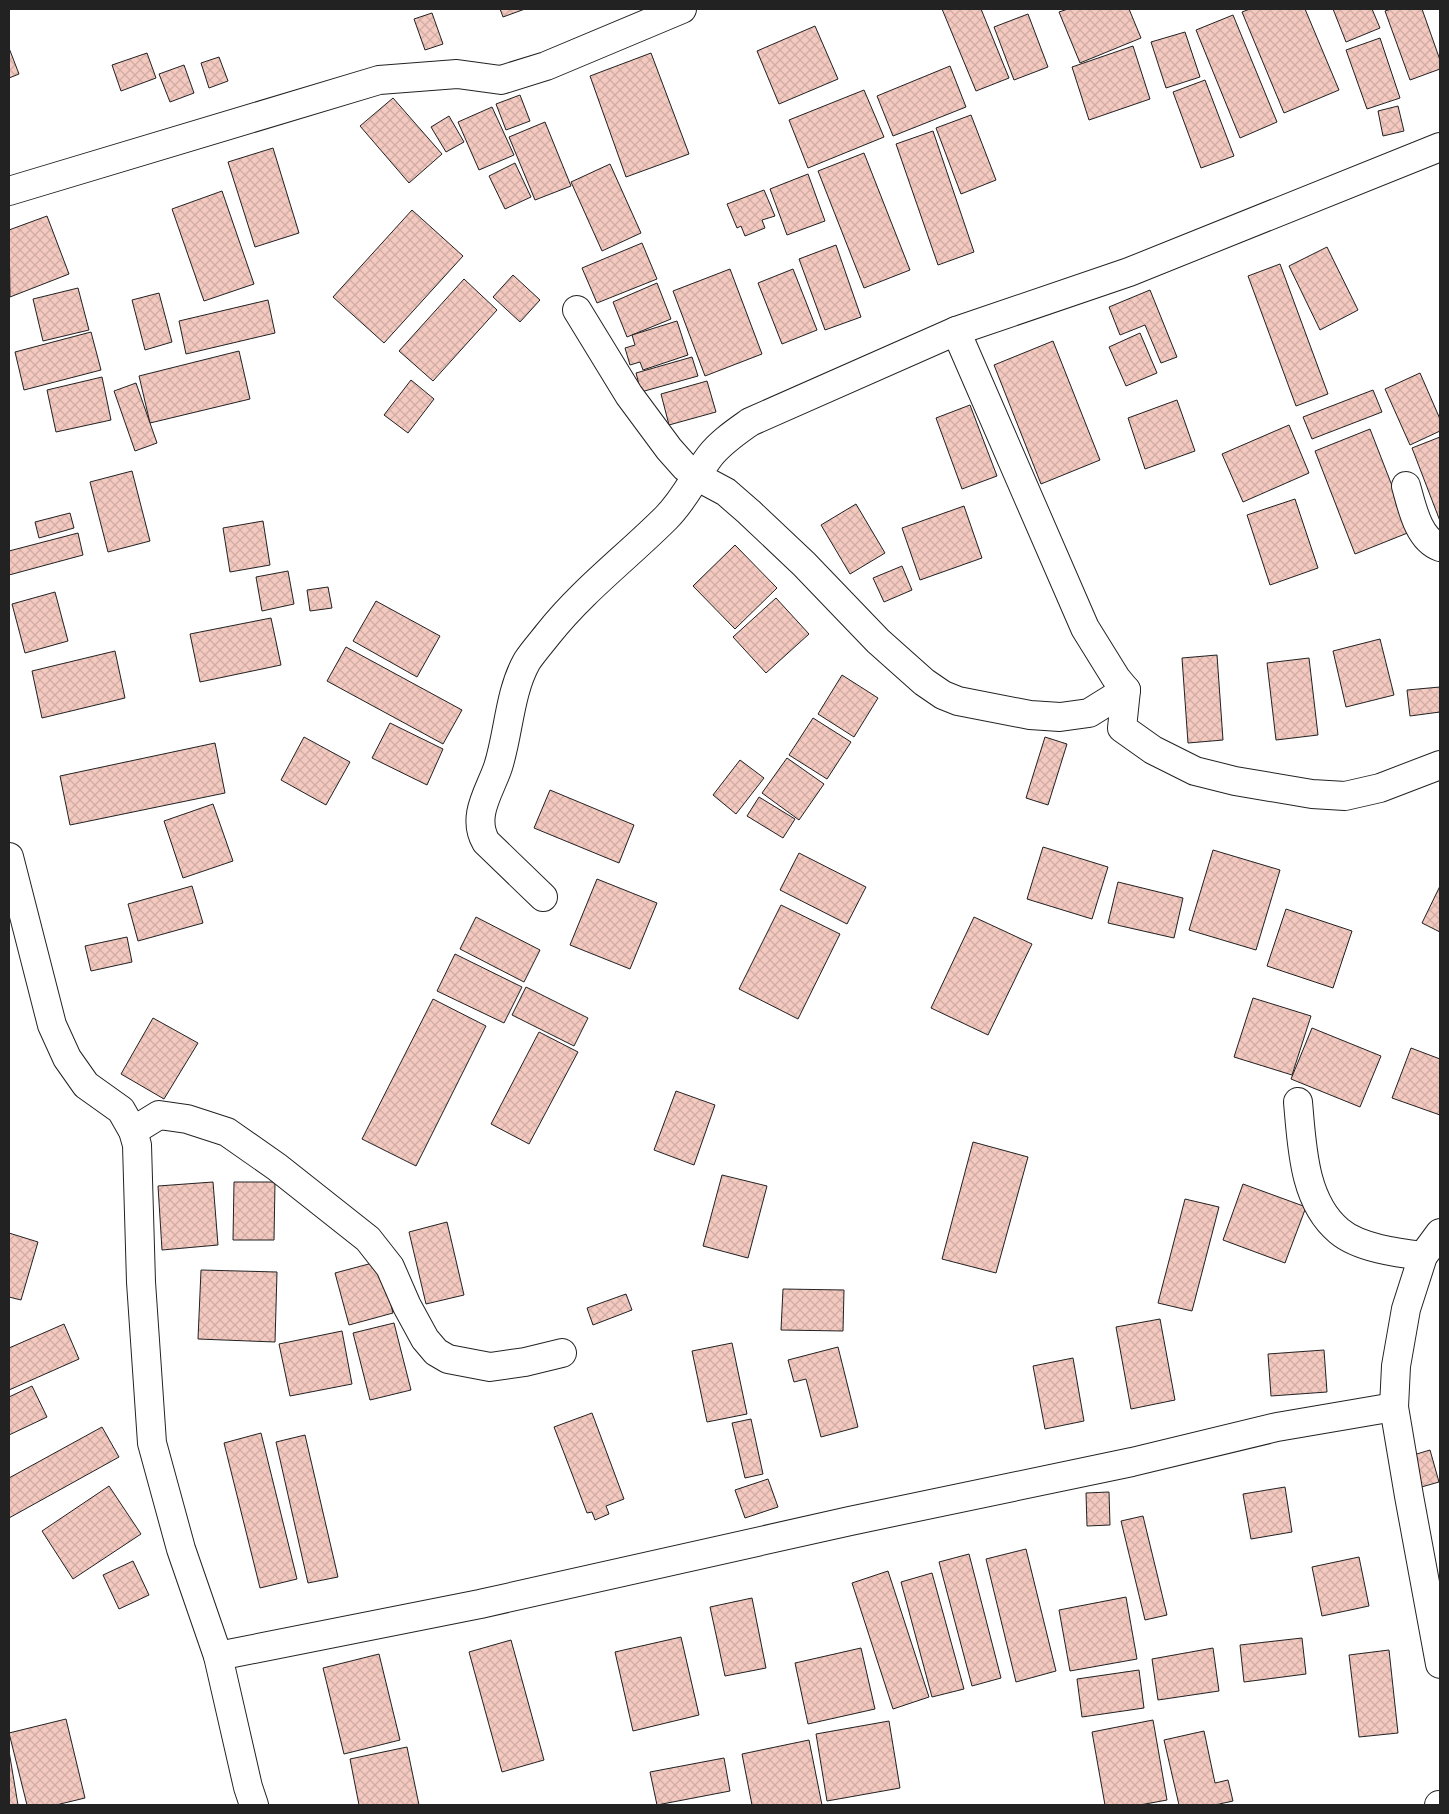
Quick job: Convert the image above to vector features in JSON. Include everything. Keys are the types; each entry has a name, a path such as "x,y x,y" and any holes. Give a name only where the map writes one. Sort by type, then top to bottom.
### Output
{"street":[{"path":"9,191 379,80 457,74 501,80 546,66 682,9"},
{"path":"543,897 486,842 480,826 482,808 498,767 519,680 528,661 555,625 594,584 683,500 710,457 723,442 750,422 956,331 1129,272 1440,147"},
{"path":"576,310 629,395 669,449 685,467 726,492 749,512 804,564 878,641 924,682 958,701 1030,715 1060,717 1089,713 1126,690"},
{"path":"956,331 1085,628 1116,678 1126,690 1122,728 1153,750 1195,771 1236,781 1312,794 1345,796 1380,788 1440,765"},
{"path":"1406,486 1414,515 1426,536 1435,545 1440,547"},
{"path":"9,857 52,1025 67,1058 86,1085 121,1110 133,1131 137,1145 142,1282 152,1443 181,1549 218,1656 248,1787 254,1805"},
{"path":"1298,1102 1302,1147 1308,1180 1320,1208 1329,1221 1340,1232 1362,1244 1391,1252 1423,1256"},
{"path":"133,1131 159,1115 188,1119 227,1132 277,1167 368,1239 390,1267 407,1306 425,1339 436,1352 448,1359 490,1367 525,1362 562,1353"},
{"path":"1440,1233 1423,1256 1406,1309 1396,1366 1394,1407 1440,1664"},
{"path":"218,1656 480,1604 850,1521 1132,1462 1277,1427 1394,1407"}],"building":[{"path":"500,9 525,9 503,17"},
{"path":"942,9 981,9 1009,78 976,91"},
{"path":"1068,9 1129,9 1141,38 1080,63 1059,12"},
{"path":"1250,9 1305,9 1339,90 1284,113 1242,12"},
{"path":"1333,9 1372,9 1380,28 1346,42"},
{"path":"1391,9 1422,9 1440,60 1440,69 1410,80 1385,11"},
{"path":"432,13 443,44 425,50 414,19"},
{"path":"1028,14 1048,67 1014,80 994,27"},
{"path":"1233,15 1277,122 1240,138 1196,30"},
{"path":"815,26 838,79 779,104 757,51"},
{"path":"1185,32 1200,77 1166,88 1151,42"},
{"path":"1380,38 1400,98 1367,109 1346,50"},
{"path":"1133,46 1150,99 1089,120 1072,67"},
{"path":"9,48 19,74 9,78"},
{"path":"147,53 156,78 121,91 112,65"},
{"path":"651,53 689,154 626,177 590,76"},
{"path":"219,57 228,81 209,88 201,63"},
{"path":"184,65 194,93 170,102 159,74"},
{"path":"950,66 966,107 893,136 877,96"},
{"path":"1205,80 1234,156 1201,168 1173,92"},
{"path":"864,90 884,137 808,168 789,120"},
{"path":"520,95 530,121 506,130 496,104"},
{"path":"393,98 442,154 409,183 360,126"},
{"path":"1398,106 1404,131 1383,136 1378,111"},
{"path":"492,107 514,155 479,170 458,122"},
{"path":"971,115 996,180 961,194 936,128"},
{"path":"449,116 464,142 446,152 431,127"},
{"path":"545,122 571,186 535,200 509,137"},
{"path":"933,131 974,252 938,265 896,144"},
{"path":"273,148 299,233 255,247 228,162"},
{"path":"864,153 910,270 864,288 818,171"},
{"path":"515,163 531,197 505,209 489,176"},
{"path":"610,164 641,233 602,251 571,182"},
{"path":"808,174 825,221 787,235 770,189"},
{"path":"764,190 775,216 762,220 765,228 745,236 741,226 737,228 727,204"},
{"path":"222,191 254,284 204,301 172,209"},
{"path":"412,210 463,256 384,343 333,297"},
{"path":"47,216 69,274 10,297 9,230"},
{"path":"642,243 657,279 597,303 582,268"},
{"path":"836,245 861,317 825,330 799,259"},
{"path":"1327,247 1358,310 1320,330 1289,266"},
{"path":"1280,264 1328,394 1296,406 1248,276"},
{"path":"730,269 762,354 705,376 673,291"},
{"path":"793,269 817,330 782,344 758,283"},
{"path":"513,275 540,300 520,322 493,297"},
{"path":"464,279 497,310 433,381 399,351"},
{"path":"657,283 671,319 627,337 613,302"},
{"path":"78,288 89,330 43,341 33,299"},
{"path":"1150,290 1177,357 1161,363 1145,325 1120,335 1109,307"},
{"path":"159,293 172,342 145,350 132,300"},
{"path":"268,300 275,333 186,354 179,321"},
{"path":"677,321 688,355 643,370 640,362 630,365 625,348 635,345 632,335"},
{"path":"91,332 101,370 24,390 15,352"},
{"path":"1140,333 1157,373 1126,386 1109,347"},
{"path":"1053,341 1100,460 1041,484 994,365"},
{"path":"239,351 250,399 150,423 139,376"},
{"path":"692,357 698,376 641,392 636,373"},
{"path":"1420,373 1440,419 1440,431 1410,445 1385,389"},
{"path":"102,377 111,420 56,432 47,390"},
{"path":"411,380 434,399 408,433 384,415"},
{"path":"707,381 716,412 669,425 661,394"},
{"path":"136,383 157,443 135,451 114,391"},
{"path":"1373,390 1382,412 1312,439 1303,417"},
{"path":"1177,400 1195,451 1145,469 1128,418"},
{"path":"970,405 997,476 962,489 936,418"},
{"path":"1289,425 1309,473 1243,502 1222,454"},
{"path":"1370,429 1410,532 1355,554 1315,451"},
{"path":"1440,437 1440,521 1412,448"},
{"path":"132,471 150,541 108,552 90,482"},
{"path":"1295,499 1318,568 1270,585 1247,515"},
{"path":"856,504 885,553 850,574 821,525"},
{"path":"964,506 982,558 920,580 902,528"},
{"path":"70,513 74,528 39,538 35,522"},
{"path":"263,521 270,565 230,572 223,528"},
{"path":"78,533 83,555 9,575 9,551"},
{"path":"735,545 777,588 735,629 693,586"},
{"path":"902,566 912,590 884,602 873,578"},
{"path":"288,571 294,604 262,611 256,577"},
{"path":"328,587 332,608 310,611 307,590"},
{"path":"55,592 68,641 25,653 12,604"},
{"path":"776,598 809,634 766,673 733,637"},
{"path":"376,601 440,636 417,677 353,641"},
{"path":"271,618 281,665 200,682 190,634"},
{"path":"1380,639 1394,695 1346,707 1333,651"},
{"path":"346,647 462,710 443,744 327,681"},
{"path":"115,651 125,698 42,718 32,671"},
{"path":"1217,655 1223,740 1188,743 1182,658"},
{"path":"1309,658 1318,735 1276,740 1267,663"},
{"path":"842,675 878,698 854,737 818,714"},
{"path":"1440,687 1440,712 1410,716 1407,690"},
{"path":"813,718 851,742 827,779 789,755"},
{"path":"390,723 443,749 427,785 372,758"},
{"path":"304,737 350,762 326,805 281,780"},
{"path":"1045,737 1067,744 1048,805 1026,798"},
{"path":"215,743 225,793 70,825 60,776"},
{"path":"787,758 824,784 799,820 762,793"},
{"path":"740,760 764,778 736,814 713,795"},
{"path":"550,790 634,825 619,863 534,828"},
{"path":"759,797 795,819 783,838 747,816"},
{"path":"213,804 233,861 183,878 164,821"},
{"path":"1043,847 1108,867 1092,919 1027,899"},
{"path":"1213,850 1280,870 1256,950 1189,930"},
{"path":"799,853 866,887 847,924 780,890"},
{"path":"597,879 657,903 630,969 570,945"},
{"path":"1118,882 1183,898 1174,938 1108,923"},
{"path":"192,886 203,923 138,941 128,904"},
{"path":"1440,886 1440,932 1422,923"},
{"path":"781,905 840,934 798,1019 739,989"},
{"path":"1286,909 1352,931 1333,988 1267,966"},
{"path":"476,917 540,950 524,982 460,949"},
{"path":"974,917 1032,944 988,1035 931,1008"},
{"path":"127,937 132,962 91,971 85,946"},
{"path":"455,954 522,987 504,1023 437,991"},
{"path":"526,987 588,1018 574,1046 512,1015"},
{"path":"1253,998 1311,1016 1292,1075 1234,1057"},
{"path":"433,999 486,1026 416,1166 362,1139"},
{"path":"153,1018 198,1043 164,1099 121,1074"},
{"path":"1312,1028 1381,1056 1360,1107 1291,1079"},
{"path":"539,1032 578,1052 529,1144 491,1124"},
{"path":"1411,1048 1440,1059 1440,1115 1392,1098"},
{"path":"676,1091 715,1105 694,1165 654,1150"},
{"path":"973,1142 1028,1157 996,1273 942,1259"},
{"path":"722,1175 767,1186 748,1258 703,1246"},
{"path":"213,1182 218,1245 162,1250 158,1186"},
{"path":"234,1182 275,1182 274,1240 233,1240"},
{"path":"1243,1184 1306,1207 1285,1263 1223,1240"},
{"path":"1185,1199 1219,1207 1192,1311 1158,1303"},
{"path":"447,1222 464,1295 426,1304 409,1232"},
{"path":"9,1233 38,1242 21,1300 9,1297"},
{"path":"380,1261 393,1313 349,1325 335,1273"},
{"path":"201,1270 277,1272 275,1342 198,1339"},
{"path":"783,1289 844,1290 843,1331 781,1330"},
{"path":"626,1294 632,1310 593,1325 587,1308"},
{"path":"1160,1319 1175,1400 1131,1409 1116,1327"},
{"path":"394,1323 411,1390 370,1400 353,1333"},
{"path":"64,1324 79,1359 9,1390 9,1348"},
{"path":"342,1331 352,1384 290,1396 279,1344"},
{"path":"732,1343 747,1414 707,1422 692,1351"},
{"path":"838,1347 858,1427 821,1437 806,1379 794,1382 788,1360"},
{"path":"1324,1350 1327,1392 1271,1396 1268,1354"},
{"path":"1073,1358 1084,1421 1045,1429 1033,1366"},
{"path":"32,1386 47,1417 9,1435 9,1397"},
{"path":"592,1413 624,1499 606,1506 609,1514 595,1520 592,1512 587,1513 554,1427"},
{"path":"751,1419 763,1474 745,1478 732,1423"},
{"path":"102,1427 119,1457 9,1518 9,1478"},
{"path":"261,1433 297,1579 260,1588 224,1443"},
{"path":"305,1435 338,1577 308,1583 276,1442"},
{"path":"1430,1450 1439,1482 1418,1488 1410,1456"},
{"path":"768,1479 778,1507 745,1518 735,1490"},
{"path":"109,1486 141,1534 73,1579 42,1531"},
{"path":"1285,1487 1292,1532 1251,1539 1243,1494"},
{"path":"1109,1492 1110,1525 1087,1526 1086,1493"},
{"path":"1143,1516 1167,1615 1145,1620 1121,1521"},
{"path":"1026,1549 1056,1671 1016,1682 986,1559"},
{"path":"969,1554 1001,1678 972,1686 939,1562"},
{"path":"1359,1557 1369,1606 1322,1616 1312,1567"},
{"path":"133,1561 149,1595 119,1609 103,1575"},
{"path":"888,1571 929,1697 893,1709 852,1583"},
{"path":"932,1573 964,1689 932,1697 901,1582"},
{"path":"1126,1597 1137,1659 1070,1671 1059,1610"},
{"path":"752,1598 766,1668 725,1676 710,1607"},
{"path":"681,1637 699,1715 633,1731 615,1652"},
{"path":"1302,1638 1306,1674 1244,1682 1240,1645"},
{"path":"511,1640 544,1760 502,1772 469,1652"},
{"path":"861,1648 875,1709 808,1724 795,1663"},
{"path":"1213,1648 1219,1691 1158,1700 1152,1659"},
{"path":"1389,1650 1398,1733 1359,1737 1349,1655"},
{"path":"379,1654 400,1740 344,1754 323,1668"},
{"path":"1139,1670 1144,1708 1082,1717 1077,1679"},
{"path":"66,1719 85,1798 56,1805 27,1805 9,1733"},
{"path":"1153,1720 1167,1800 1140,1805 1105,1805 1092,1732"},
{"path":"889,1721 900,1788 827,1801 816,1734"},
{"path":"1204,1731 1215,1783 1228,1780 1233,1801 1215,1805 1179,1805 1164,1740"},
{"path":"809,1740 822,1805 752,1805 742,1754"},
{"path":"407,1747 419,1805 359,1805 350,1759"},
{"path":"9,1751 18,1805 9,1805"},
{"path":"724,1758 730,1791 657,1805 650,1772"}]}
